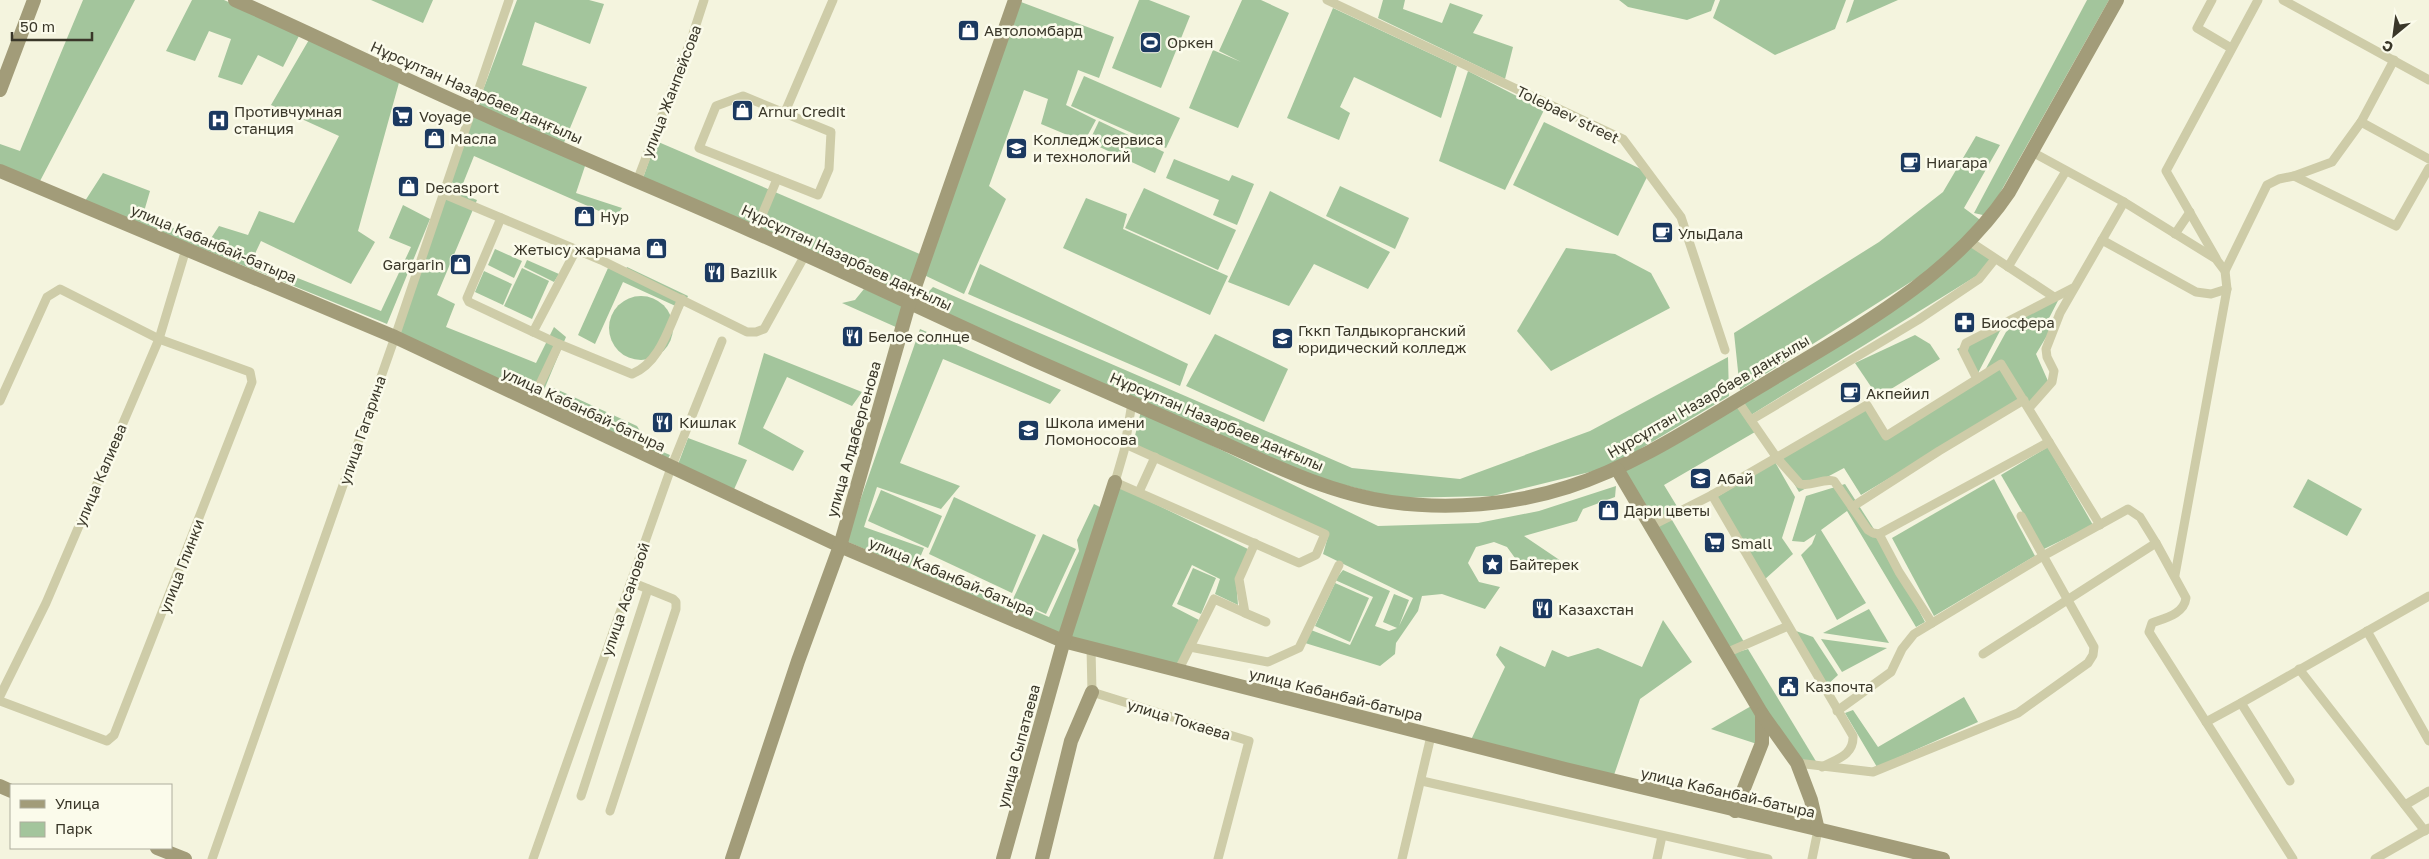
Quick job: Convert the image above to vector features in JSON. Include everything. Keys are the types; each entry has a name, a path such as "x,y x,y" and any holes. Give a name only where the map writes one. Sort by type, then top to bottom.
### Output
{"main road":[{"path":"0,90 34,0"},
{"name":"улица Алдабергенова","path":"732,859 798,661 840,546 909,304 1014,0"},
{"name":"Нұрсұлтан Назарбаев даңғылы","path":"241,1 472,110 755,232 909,304 1315,482 1353,494 1391,502 1461,504 1514,501 1566,488 1618,469 1847,333 1940,268 1993,215 2032,152 2117,0"},
{"name":"улица Кабанбай-батыра","path":"0,172 394,338 840,546 1063,641 1431,736 1735,811 1943,859"},
{"path":"1618,469 1762,714 1798,763 1811,800 1818,830"},
{"name":"улица Сыпатаева","path":"1003,859 1063,641 1115,482"},
{"path":"1042,859 1071,741 1092,692"},
{"path":"1735,811 1762,743 1762,714"},
{"path":"160,849 185,859"}],"street":[{"name":"улица Гагарина","path":"212,859 444,194 509,0"},
{"name":"улица Жанпейсова","path":"637,181 704,0"},
{"path":"785,112 833,0"},
{"name":"Tolebaev street","path":"1327,0 1623,139 1681,217 1725,350"},
{"path":"2212,0 2197,28 2231,48"},
{"path":"2175,575 2227,289 2225,271 2216,259 2166,171 2258,0"},
{"path":"2283,0 2429,80"},
{"path":"2225,271 2267,185 2279,179 2294,176 2332,162 2361,122 2394,60"},
{"path":"743,96 831,132 829,169 818,195 778,180 699,148 716,106 743,96"},
{"path":"2361,122 2429,159"},
{"path":"2032,152 2124,202 2216,259"},
{"path":"2294,176 2396,226 2429,168"},
{"path":"2008,267 2066,171"},
{"path":"755,232 778,180"},
{"path":"444,194 576,250 682,299 747,332 756,332 764,329 806,256"},
{"path":"1852,507 1939,451 2026,404 2052,382 2054,371 2046,349 2060,313 2124,202"},
{"path":"2175,234 2190,212"},
{"path":"501,218 467,298 469,302 559,344 632,374 644,370 654,359 682,299"},
{"path":"2102,240 2196,292 2211,294 2227,289"},
{"path":"1969,241 2054,297"},
{"name":"улица Калиева","path":"0,696 46,603 159,339 186,249"},
{"path":"533,332 576,250"},
{"path":"1750,420 1918,320 1979,279 1995,259"},
{"path":"1978,379 1962,351 1966,343 2073,288"},
{"path":"0,401 47,297 60,289 159,339"},
{"name":"улица Глинки","path":"0,701 107,741 114,734 252,382 250,372 159,339"},
{"name":"улица Асановой","path":"533,859 671,468 722,341"},
{"path":"531,403 559,344"},
{"path":"1651,526 1712,495 1867,405 1886,436 2002,364 2100,525"},
{"path":"1737,400 1777,458 1800,484 1809,484 1823,480 1834,481 1868,530 1879,534 2049,442"},
{"path":"1125,444 1325,534 1316,555 1299,563 1115,482 1125,444 1132,403"},
{"path":"1139,492 1155,457"},
{"path":"1712,495 1853,736 1853,745 1850,752 1822,767"},
{"path":"1837,710 1890,672 1914,634 2043,556 2128,509 2140,517 2175,575 2186,598 2186,604 2180,611 2152,623 2149,632 2293,859"},
{"path":"1798,763 1873,772 2018,713 2088,663 2093,655 2094,647 2021,516"},
{"path":"1879,534 1899,572 1932,623"},
{"path":"1245,613 1239,579 1255,543"},
{"path":"1984,654 2156,543"},
{"path":"1190,647 1268,662 1299,648 1339,565"},
{"path":"610,811 676,609 676,602 673,599 632,582"},
{"path":"581,796 648,589"},
{"path":"2206,722 2429,596"},
{"path":"1178,671 1214,599 1266,622"},
{"path":"1726,653 1788,626"},
{"path":"2367,631 2429,740"},
{"path":"1090,648 1092,692"},
{"path":"2299,669 2405,805 2427,829 2375,859"},
{"name":"улица Токаева","path":"1092,692 1248,741 1218,859"},
{"path":"2242,703 2290,781"},
{"path":"1402,859 1422,781 1431,736"},
{"path":"1422,781 1768,859"},
{"path":"2405,805 2429,791"},
{"path":"1812,859 1818,830"},
{"path":"1657,859 1662,836"}],"green space":[{"path":"83,0 135,0 40,181 0,166 0,144 20,151"},
{"path":"192,0 224,0 300,34 283,67 258,55 242,85 218,77 231,39 209,31 195,61 166,51"},
{"path":"371,0 433,0 423,23"},
{"path":"517,0 589,0 604,4 590,44 535,22 522,65 587,87 563,145 477,106"},
{"name":"Оркен","path":"1139,0 1149,0 1190,16 1161,88 1112,68"},
{"path":"1242,0 1261,0 1289,13 1238,128 1189,108 1213,50 1241,62 1219,51"},
{"path":"1383,0 1405,0 1403,9 1442,23 1450,3 1483,15 1473,33 1513,47 1505,79 1378,18"},
{"path":"1619,0 1715,0 1711,11 1687,20 1628,7"},
{"path":"1720,0 1846,0 1835,29 1775,55 1713,18"},
{"path":"1854,0 1898,0 1846,23"},
{"path":"2087,0 2109,0 1987,216 1974,213"},
{"path":"1021,2 1114,37 1099,78 1078,70 1066,105 1096,120 1084,142 1041,124 1048,99 1024,90 989,186 1006,199 964,294 924,275"},
{"path":"1333,8 1457,66 1441,118 1354,77 1340,107 1350,113 1339,140 1287,118"},
{"path":"310,38 400,79 358,231 375,242 351,284 261,241 252,260 381,311 411,247 389,238 403,205 430,219 387,324 85,201 103,173 150,191 143,215 208,243 219,226 248,235 259,211 294,223 339,136 271,105"},
{"path":"1468,71 1544,110 1505,190 1439,161"},
{"path":"1084,76 1180,118 1166,148 1071,106"},
{"path":"471,113 586,163 576,193 622,208 615,218 474,156 462,186 448,181"},
{"path":"1099,121 1164,152 1155,173 1089,142"},
{"path":"1544,122 1649,173 1618,236 1513,185"},
{"path":"1976,136 2000,145 1964,208 1983,222 1936,266 1740,390 1734,333 1879,242 1943,192"},
{"path":"656,141 922,255 907,296 643,178"},
{"path":"1174,159 1229,181 1232,175 1254,184 1237,225 1213,215 1219,200 1166,178"},
{"path":"1340,186 1409,218 1395,249 1326,216"},
{"path":"1144,188 1236,230 1218,270 1125,228"},
{"path":"449,189 477,200 437,295 455,304 446,327 536,363 554,327 566,337 539,402 398,336"},
{"path":"1270,191 1390,252 1368,289 1314,264 1289,306 1228,282"},
{"path":"1086,198 1127,214 1123,229 1228,276 1210,315 1063,248"},
{"path":"1969,245 1991,260 1978,275 1751,415 1743,401"},
{"path":"1566,248 1615,254 1651,273 1670,308 1551,371 1517,331"},
{"path":"495,249 522,261 514,278 488,265"},
{"path":"527,260 559,274 554,282 524,267"},
{"path":"980,264 1188,364 1180,386 968,294"},
{"path":"627,267 688,296 682,309 623,282 595,344 578,335 608,268 623,274"},
{"path":"522,268 549,281 532,319 504,306"},
{"path":"484,271 512,284 503,305 475,292"},
{"path":"933,287 1352,468 1460,479 1590,431 1728,357 1729,396 1610,467 1493,496 1395,498 1282,469 919,302"},
{"path":"864,289 906,306 898,328 842,303 855,300"},
{"path":"2062,293 2046,324 2051,329 2036,354 2048,381 2029,403 2002,361 1984,372 2006,332 2048,299"},
{"path":"641,296 653,298 664,305 671,316 673,328 671,340 664,351 653,358 641,360 629,358 618,351 611,340 609,328 611,316 618,305 629,298"},
{"path":"2002,327 1977,375 1957,349"},
{"path":"920,329 1061,390 1050,404 943,359 900,463 960,486 941,509 877,487 864,527 924,548 919,560 1049,617 1079,551 1077,540 1094,504 1102,508 1059,634 846,541"},
{"path":"1215,334 1288,369 1264,422 1186,386"},
{"path":"1915,335 1930,344 1940,359 1878,397 1855,363"},
{"path":"764,353 862,392 852,406 787,377 763,428 804,451 793,471 738,444"},
{"path":"2001,367 2021,400 1861,495 1844,468 1799,492 1779,458 1867,408 1885,438"},
{"path":"554,388 637,426 649,446 670,455 666,462 546,404"},
{"path":"1736,404 1755,432 1664,485 1678,508 1652,522 1621,470"},
{"path":"1141,411 1378,526 1478,523 1539,511 1616,486 1615,497 1583,509 1577,521 1524,536 1564,563 1548,571 1515,558 1507,547 1494,542 1476,547 1468,563 1479,582 1500,587 1485,609 1442,594 1422,596 1418,611 1396,643 1395,654 1380,666 1305,643 1311,630 1350,645 1373,597 1335,580 1343,570 1390,591 1375,626 1389,631 1397,628 1383,622 1394,594 1409,600 1399,626 1413,598 1323,554 1329,533 1133,444"},
{"path":"688,438 747,460 732,494 677,467"},
{"path":"2048,447 2093,525 2044,549 2001,475"},
{"path":"1775,462 1795,497 1782,538 1793,554 1764,580 1717,497"},
{"path":"1994,479 2035,556 1934,616 1892,538"},
{"path":"2308,479 2362,509 2347,536 2293,507"},
{"path":"1845,484 1881,540 1925,622 1916,627 1847,511 1821,530 1866,603 1837,620 1801,555 1812,544 1816,534 1804,542 1792,541 1806,496"},
{"path":"1118,486 1248,549 1236,579 1238,605 1215,594 1220,579 1192,565 1172,606 1199,620 1176,667 1068,637"},
{"path":"881,490 942,516 928,548 868,521"},
{"path":"954,497 1036,535 1012,593 929,554"},
{"path":"1672,520 1744,642 1727,649 1657,526"},
{"path":"1043,534 1076,549 1046,614 1013,599"},
{"path":"1193,568 1216,578 1201,614 1177,604"},
{"path":"1335,583 1369,598 1350,642 1315,626"},
{"path":"1869,609 1889,643 1823,633"},
{"path":"1663,620 1692,662 1640,699 1614,775 1471,740 1505,667 1496,655 1500,646 1545,667 1552,650 1568,657 1598,648 1642,667"},
{"path":"1796,631 1813,637 1838,675 1826,686"},
{"path":"1821,639 1887,648 1842,672"},
{"path":"1748,649 1817,763 1789,761 1731,654"},
{"path":"1964,697 1978,722 1877,767 1845,713 1853,710 1878,747"},
{"path":"1753,705 1757,719 1757,744 1711,729"}],"place":[{"name":"Автоломбард","path":"968,30"},
{"name":"Оркен","path":"1151,42"},
{"name":"Arnur Credit","path":"742,111"},
{"name":"Voyage","path":"403,116"},
{"name":"Противчумная станция","path":"218,120"},
{"name":"Масла","path":"434,138"},
{"name":"Колледж сервиса и технологий","path":"1017,148"},
{"name":"Ниагара","path":"1910,162"},
{"name":"Decasport","path":"409,187"},
{"name":"Нур","path":"584,216"},
{"name":"УлыДала","path":"1662,233"},
{"name":"Жетысу жарнама","path":"657,249"},
{"name":"Gargarin","path":"460,264"},
{"name":"Bazilik","path":"714,272"},
{"name":"Биосфера","path":"1965,322"},
{"name":"Белое солнце","path":"852,336"},
{"name":"Гккп Талдыкорганский юридический колледж","path":"1282,339"},
{"name":"Акпейил","path":"1850,393"},
{"name":"Кишлак","path":"663,422"},
{"name":"Школа имени Ломоносова","path":"1029,431"},
{"name":"Абай","path":"1701,478"},
{"name":"Дари цветы","path":"1608,510"},
{"name":"Small","path":"1715,543"},
{"name":"Байтерек","path":"1493,564"},
{"name":"Казахстан","path":"1542,609"},
{"name":"Казпочта","path":"1789,686"}]}
